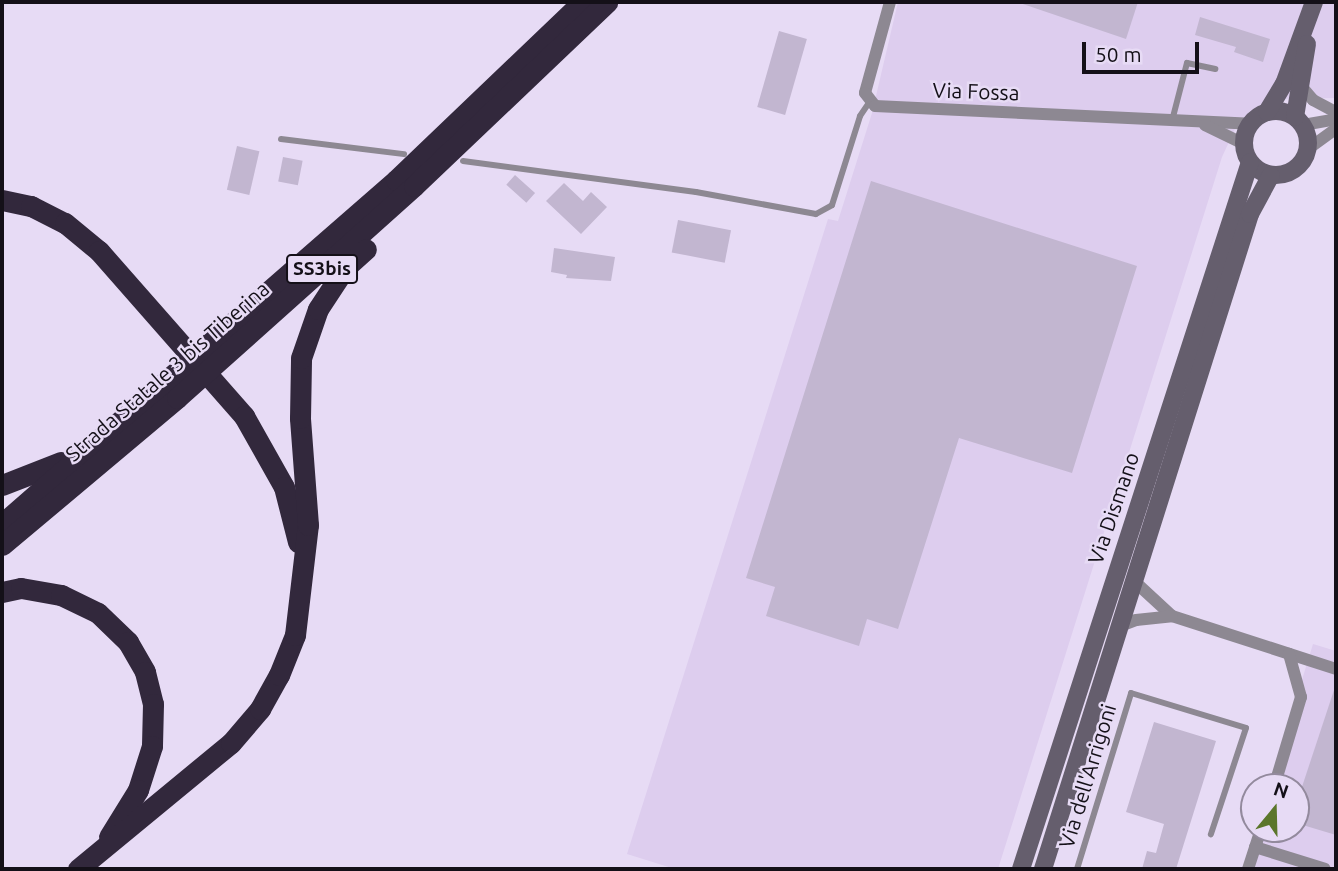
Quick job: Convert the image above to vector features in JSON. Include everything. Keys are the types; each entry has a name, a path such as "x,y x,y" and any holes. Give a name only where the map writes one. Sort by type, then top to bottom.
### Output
{"highway":[{"name":"Strada Statale 3 bis Tiberina","path":"471,120 582,2"},
{"name":"Strada Statale 3 bis Tiberina","path":"2,545 405,183 471,120 607,2"},
{"path":"78,869 231,743 260,709 295,635 304,579 308,494 300,418 301,358 325,299 345,268 386,230 405,183"},
{"path":"2,200 31,206 65,223 99,251 244,416 284,487 304,579"},
{"name":"Strada Statale 3 bis Tiberina","path":"2,524 172,391"},
{"path":"2,485 51,470 172,391"},
{"path":"2,592 21,588 61,595 98,613 128,642 145,672 153,704 152,746 138,790 101,851"}],"main road":[{"path":"1314,3 1301,86 1299,121 1308,149 1291,172 1272,175 1250,162 1244,144 1251,124 1278,99 1314,3"},
{"path":"1267,112 1299,121"},
{"name":"Via Dismano","path":"1021,869 1250,162"},
{"name":"Via Dismano","path":"1044,869 1118,627 1250,215 1272,175"}],"street":[{"path":"870,101 864,93 890,2"},
{"path":"1301,86 1313,100 1336,112"},
{"name":"Via Fossa","path":"870,101 875,106 1173,117 1251,124"},
{"name":"Via Fossa","path":"1188,118 1244,144"},
{"path":"1299,121 1336,119"},
{"path":"1308,149 1336,129"},
{"path":"1133,580 1172,616"},
{"path":"1118,627 1136,620 1172,616 1336,669"},
{"path":"1277,773 1301,697 1289,654"},
{"path":"1248,869 1256,843"},
{"path":"1255,847 1325,869"}],"lane":[{"path":"1173,117 1187,63 1216,69"},
{"path":"463,161 696,192 816,214 832,205 860,116 870,101"},
{"path":"281,139 404,154"},
{"name":"Via dell'Arrigoni","path":"1077,869 1131,693 1246,728 1211,834"}],"shaded area":[{"path":"898,2 1336,2 1336,98 1269,99 1250,111 1235,129 1222,157 998,869 675,869 627,854 828,219 838,221 872,113"},
{"path":"1313,644 1336,651 1336,869 1243,869 1251,843 1310,843 1310,773 1273,773"}],"building":[{"path":"1017,2 1138,2 1126,39"},
{"path":"1200,17 1270,39 1263,62 1234,52 1236,47 1195,35"},
{"path":"779,31 807,39 785,115 757,107"},
{"path":"237,146 259,151 249,195 227,190"},
{"path":"283,157 303,161 298,185 278,182"},
{"path":"515,175 535,193 526,203 506,185"},
{"path":"871,181 1137,266 1072,473 959,438 898,629 867,619 859,646 766,616 775,587 746,578"},
{"path":"564,183 583,201 591,192 607,207 581,234 546,201"},
{"path":"678,220 731,230 725,263 672,252"},
{"path":"554,248 615,257 611,281 566,278 567,275 551,272"},
{"path":"1334,690 1336,835 1310,827 1310,773 1307,773"},
{"path":"1154,722 1216,741 1176,869 1142,869 1147,851 1156,853 1164,824 1126,812"}]}
